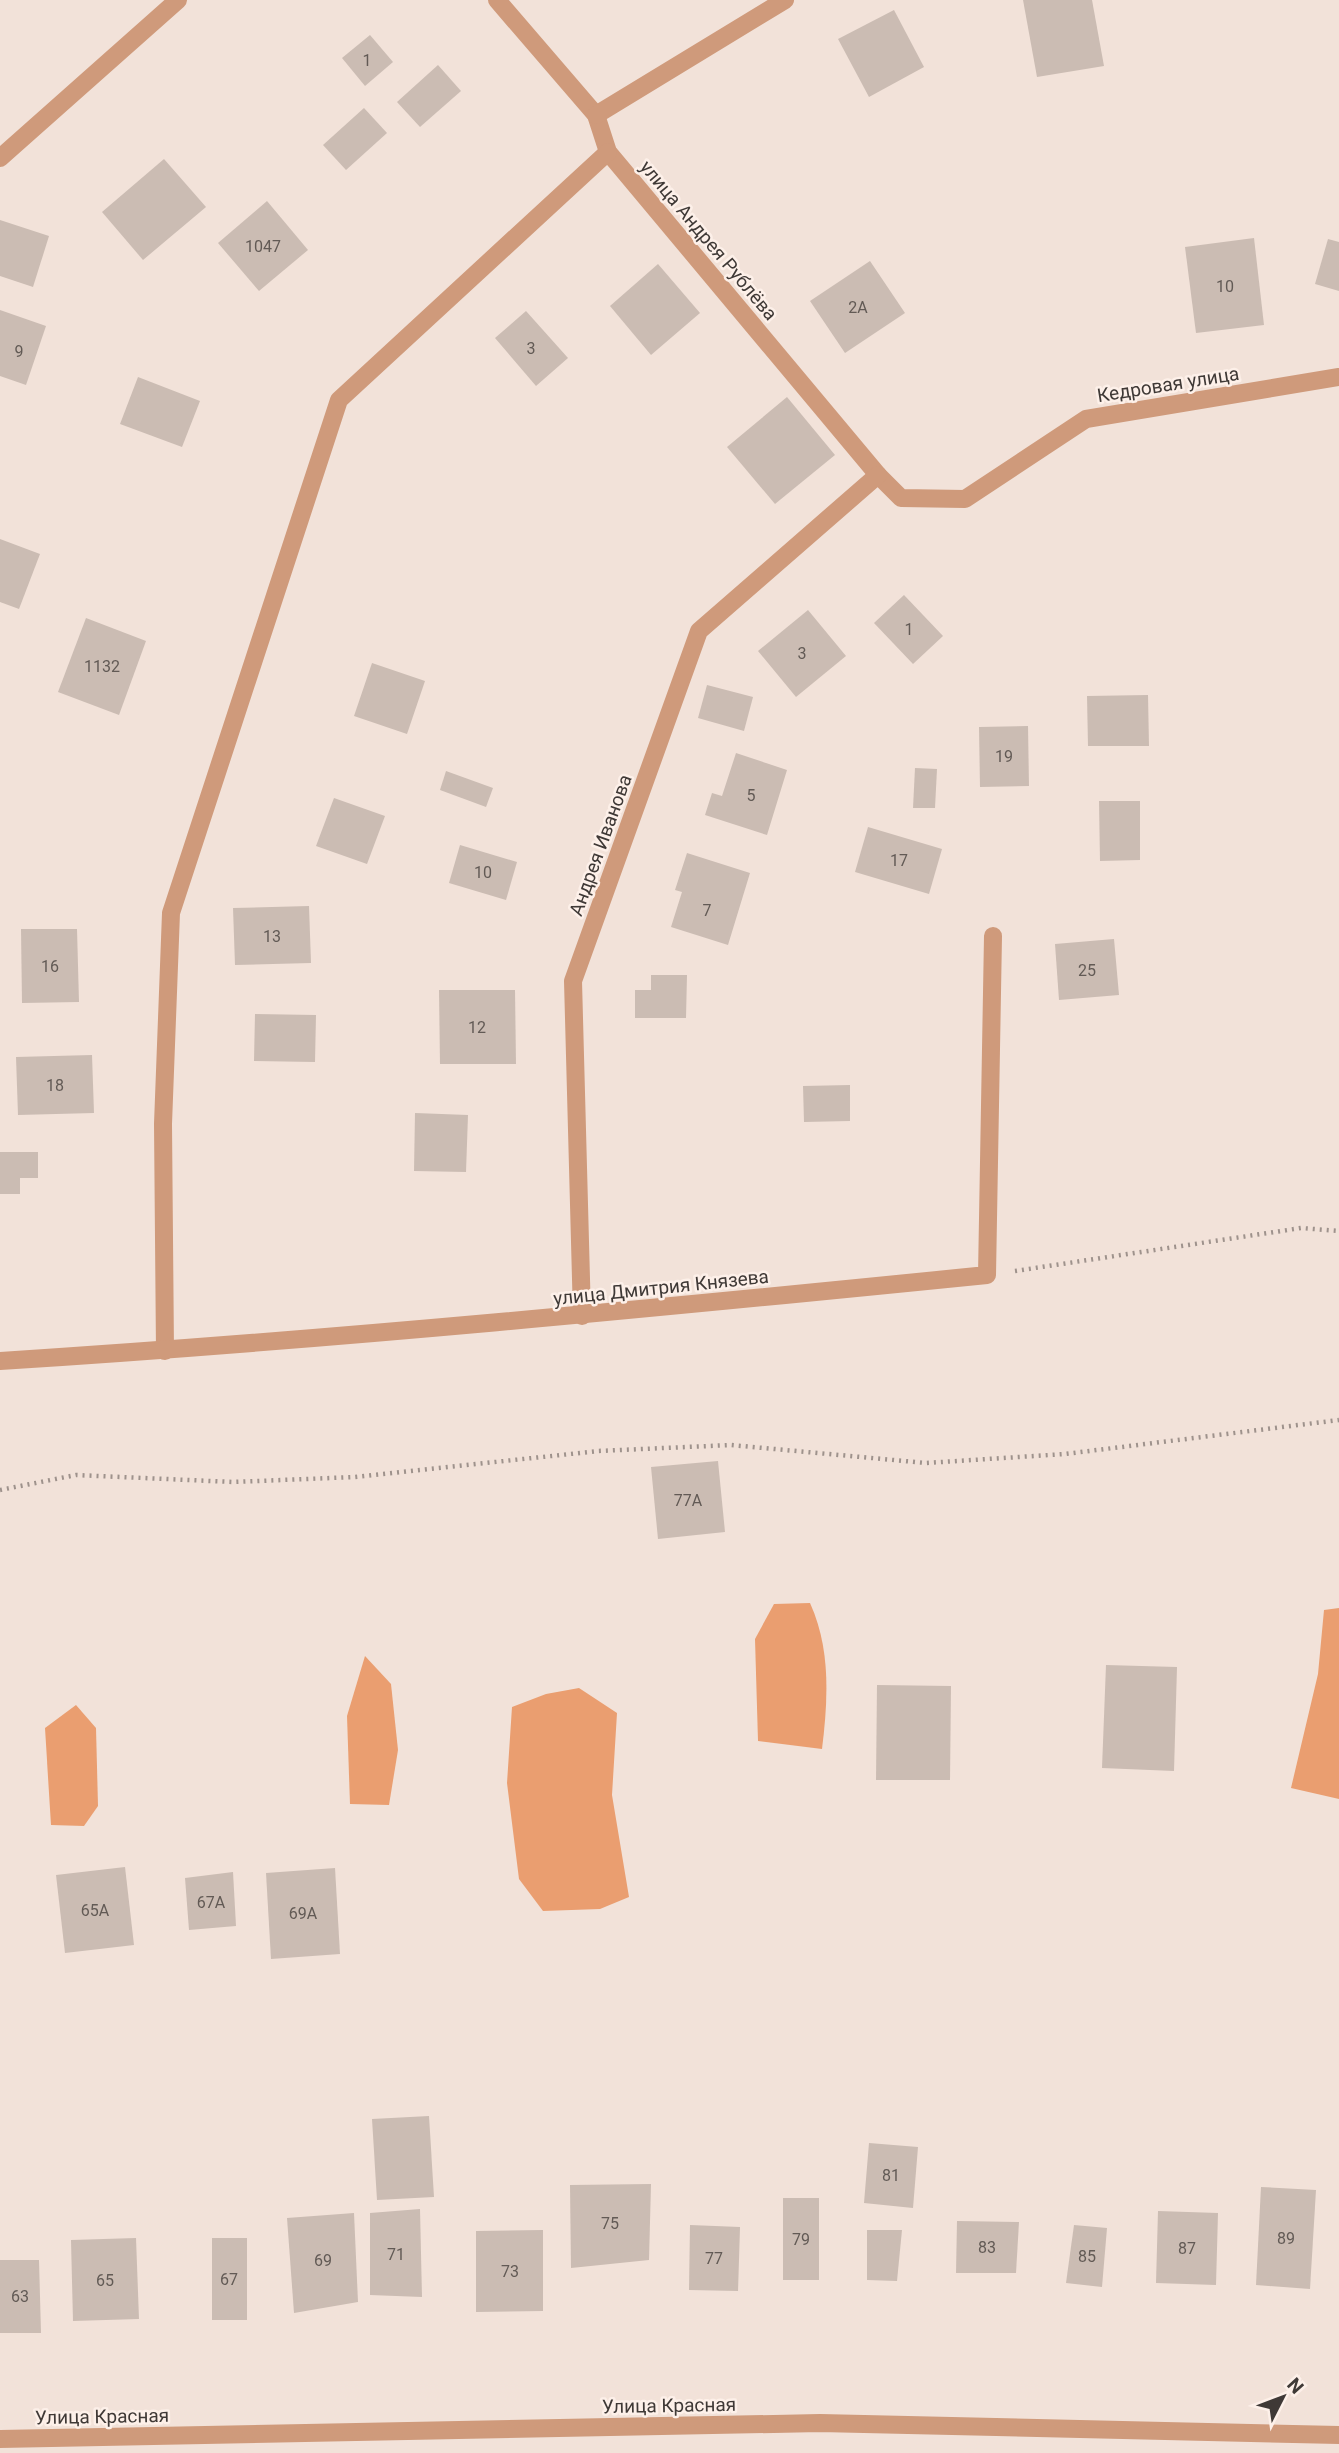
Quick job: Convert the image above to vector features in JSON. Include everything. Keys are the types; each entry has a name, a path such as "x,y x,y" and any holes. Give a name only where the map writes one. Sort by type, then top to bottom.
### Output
{"street":[{"path":"0,158 178,0"},
{"name":"улица Андрея Рублёва","path":"498,0 596,115 608,152 878,475 901,498"},
{"path":"596,115 785,0"},
{"path":"165,1351 163,1124 171,914 339,400 608,152"},
{"name":"Кедровая улица","path":"901,498 965,499 1086,419 1339,377"},
{"name":"Андрея Иванова","path":"582,1316 573,981 699,631 878,475"},
{"path":"987,1275 993,936"},
{"name":"улица Дмитрия Князева","path":"0,1361 165,1351 582,1316 987,1275"},
{"name":"Улица Красная","path":"0,2439 820,2423 1339,2435"}],"path":[{"path":"987,1275 1301,1228 1339,1231"},
{"path":"0,1490 76,1475 233,1482 328,1478 598,1451 730,1446 926,1463 1065,1454 1339,1419"}],"shaded area":[{"path":"810,1603 817,1620 825,1656 826,1712 822,1749 758,1741 755,1639 774,1604"},
{"path":"1339,1608 1339,1799 1291,1788 1318,1674 1324,1610"},
{"path":"365,1656 391,1684 398,1750 389,1805 350,1804 347,1716"},
{"path":"579,1688 617,1713 612,1795 629,1897 600,1909 543,1911 519,1879 507,1783 512,1707 546,1694"},
{"path":"76,1705 96,1728 98,1806 84,1826 51,1825 45,1728"}],"building":[{"path":"1023,0 1092,0 1104,66 1037,77"},
{"path":"894,10 924,67 869,97 838,39"},
{"path":"370,35 393,62 365,86 342,58"},
{"path":"438,65 461,91 420,127 397,102"},
{"path":"364,108 387,133 346,170 323,145"},
{"path":"164,159 206,207 143,260 102,212"},
{"path":"267,201 308,250 259,291 218,243"},
{"path":"0,220 49,236 33,287 0,276"},
{"path":"1254,238 1264,325 1196,333 1185,247"},
{"path":"1328,239 1339,242 1339,291 1315,284"},
{"path":"870,261 905,313 845,353 810,301"},
{"path":"658,264 700,313 651,355 610,306"},
{"path":"0,310 46,326 26,385 0,376"},
{"path":"526,311 568,358 536,386 495,338"},
{"path":"138,377 200,401 182,447 120,424"},
{"path":"787,397 835,455 775,504 727,447"},
{"path":"0,539 40,554 19,609 0,602"},
{"path":"904,595 943,636 913,664 874,623"},
{"path":"808,610 846,656 796,697 758,651"},
{"path":"86,618 146,641 119,715 58,692"},
{"path":"372,663 425,681 407,734 354,716"},
{"path":"707,685 753,697 744,731 698,718"},
{"path":"1148,695 1149,746 1088,746 1087,696"},
{"path":"1028,726 1029,786 980,787 979,727"},
{"path":"736,753 787,770 767,835 705,815 712,793 722,796"},
{"path":"915,768 937,769 935,808 913,808"},
{"path":"446,771 493,788 486,807 440,790"},
{"path":"334,798 385,816 367,864 316,846"},
{"path":"1099,801 1140,801 1140,860 1100,861"},
{"path":"868,827 942,849 929,894 855,872"},
{"path":"460,845 517,862 506,900 449,883"},
{"path":"687,853 750,873 728,945 671,927 682,892 675,890"},
{"path":"309,906 311,963 235,965 233,908"},
{"path":"21,929 77,929 79,1002 22,1003"},
{"path":"1114,939 1119,995 1059,1000 1055,944"},
{"path":"651,975 687,975 686,1018 635,1018 635,990 651,990"},
{"path":"439,990 515,990 516,1064 440,1064"},
{"path":"255,1014 316,1015 315,1062 254,1061"},
{"path":"92,1055 94,1113 18,1115 16,1057"},
{"path":"850,1085 850,1121 804,1122 803,1086"},
{"path":"415,1113 468,1115 466,1172 414,1171"},
{"path":"0,1152 38,1152 38,1178 20,1178 20,1194 0,1194"},
{"path":"718,1461 725,1532 658,1539 651,1467"},
{"path":"1106,1665 1177,1667 1174,1771 1102,1768"},
{"path":"877,1685 951,1686 950,1780 876,1780"},
{"path":"125,1867 134,1945 65,1953 56,1875"},
{"path":"335,1868 340,1954 271,1959 266,1873"},
{"path":"233,1872 236,1926 189,1930 185,1878"},
{"path":"429,2116 434,2197 377,2200 372,2119"},
{"path":"869,2143 918,2147 913,2208 864,2203"},
{"path":"651,2184 649,2260 571,2268 570,2185"},
{"path":"1261,2187 1316,2190 1310,2289 1256,2285"},
{"path":"783,2198 819,2198 819,2280 783,2280"},
{"path":"420,2209 422,2297 370,2295 370,2213"},
{"path":"1158,2211 1218,2213 1216,2285 1156,2283"},
{"path":"354,2213 358,2302 294,2313 287,2218"},
{"path":"957,2221 1019,2222 1016,2273 956,2273"},
{"path":"690,2225 740,2227 738,2291 689,2290"},
{"path":"1074,2225 1107,2228 1102,2287 1066,2283"},
{"path":"543,2230 543,2311 476,2312 476,2231"},
{"path":"867,2230 902,2230 897,2281 867,2280"},
{"path":"136,2238 139,2319 73,2321 71,2240"},
{"path":"212,2238 247,2238 247,2320 212,2320"},
{"path":"0,2260 39,2260 41,2333 0,2333"}]}
